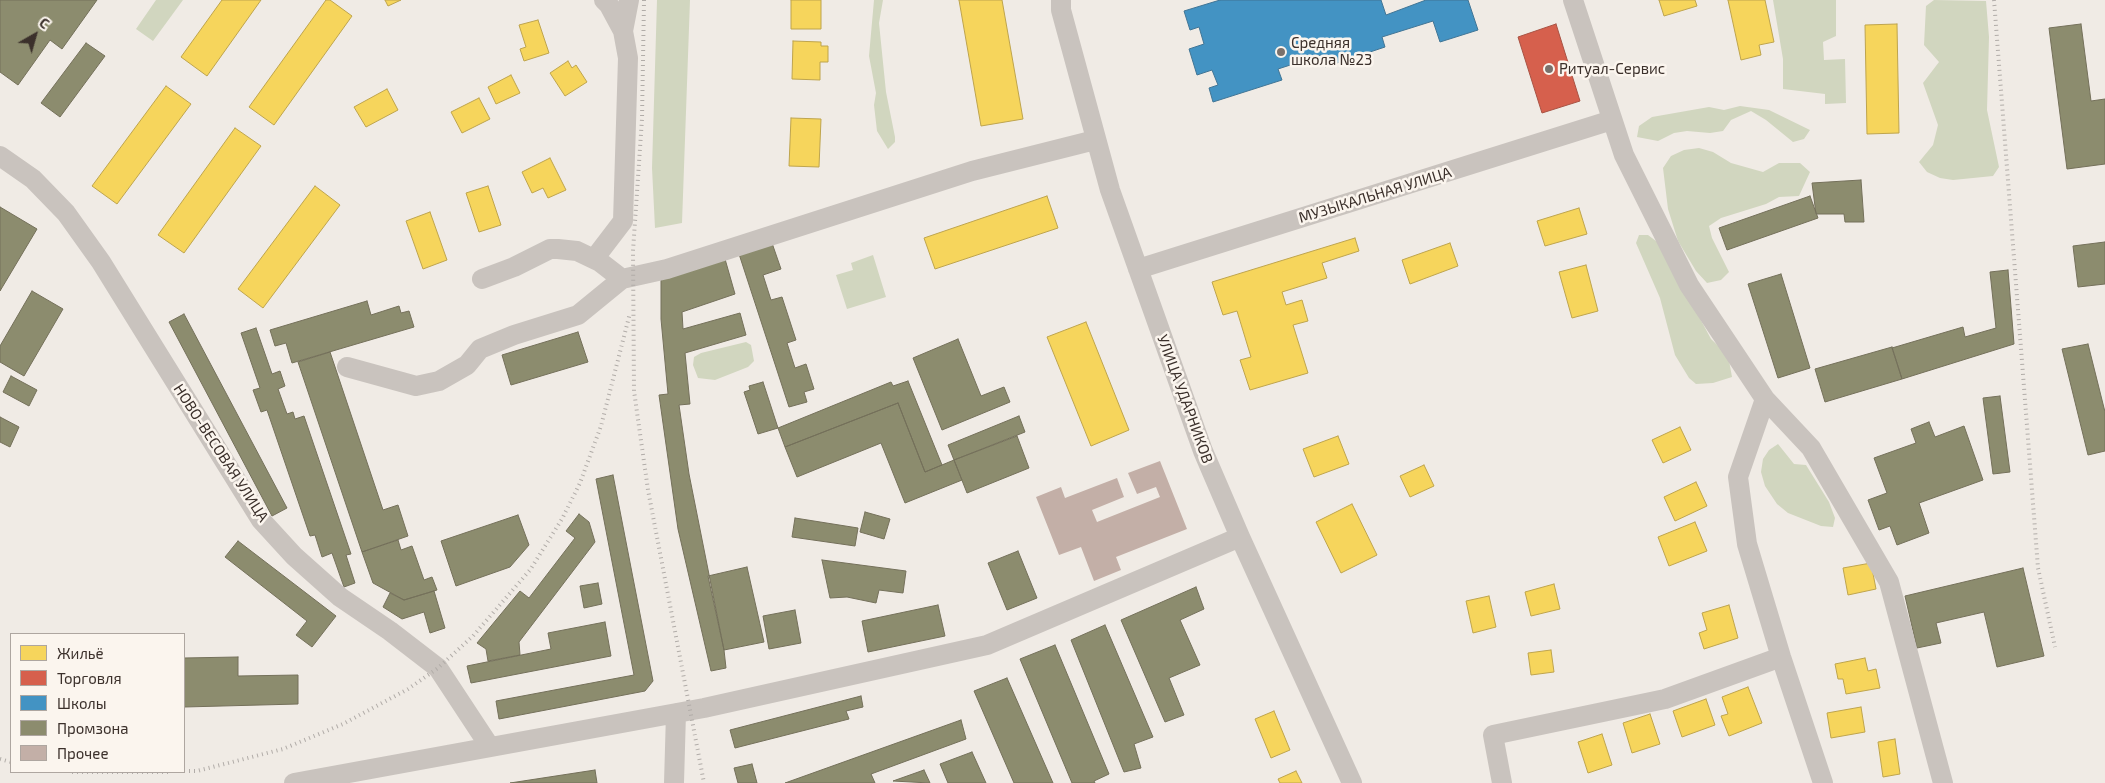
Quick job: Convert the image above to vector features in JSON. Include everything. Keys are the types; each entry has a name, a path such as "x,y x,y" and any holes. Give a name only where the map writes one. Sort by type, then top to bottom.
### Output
{"street":[{"path":"594,259 624,221 628,58 623,31 609,5 604,0"},
{"path":"623,31 629,0"},
{"name":"УЛИЦА УДАРНИКОВ","path":"1061,0 1061,10 1095,140 1138,269 1203,451 1352,783"},
{"path":"1573,0 1624,155 1689,285 1765,399 1811,448 1889,582 1943,783"},
{"name":"МУЗЫКАЛЬНАЯ УЛИЦА","path":"1138,269 1612,120"},
{"path":"347,366 416,386 439,381 467,365 480,349 514,335 578,315 622,279 667,269 972,171 1095,140"},
{"name":"НОВО-ВЕСОВАЯ УЛИЦА","path":"0,156 33,179 66,213 101,262 261,520 294,556 340,597 390,630 438,668 490,748"},
{"path":"482,279 514,268 550,250 577,251 594,259 622,279"},
{"path":"1765,399 1738,478 1747,544 1781,657 1823,783"},
{"path":"294,783 676,713 987,645 1240,537"},
{"path":"1502,783 1493,735 1666,699 1781,657"},
{"path":"674,783 676,713"}],"green space":[{"path":"156,0 183,0 153,41 136,29"},
{"path":"657,0 690,0 682,223 655,228 652,168"},
{"path":"874,0 883,0 879,23 886,92 895,137 895,142 888,149 877,131 874,105 876,93 869,56"},
{"path":"1773,0 1836,0 1836,36 1823,42 1824,60 1845,59 1846,103 1825,104 1825,94 1783,89 1783,59"},
{"path":"1934,0 1986,1 1989,37 1987,110 1999,167 1993,176 1953,180 1940,178 1927,172 1919,162 1933,145 1938,125 1923,83 1939,62 1924,45 1926,6"},
{"path":"1740,106 1769,110 1810,130 1804,139 1793,142 1766,120 1751,111 1731,120 1723,131 1674,133 1658,141 1637,137 1639,126 1652,117 1709,107 1724,110"},
{"path":"1699,148 1713,152 1731,163 1763,172 1779,163 1800,163 1810,172 1799,196 1779,197 1766,204 1721,218 1709,226 1712,238 1729,272 1721,280 1707,283 1696,271 1678,241 1668,209 1663,168 1671,156 1684,150"},
{"path":"1639,235 1648,235 1660,244 1711,339 1728,355 1732,377 1713,383 1696,384 1689,378 1675,355 1660,298 1636,243"},
{"path":"873,255 886,297 847,309 836,275 853,270 851,263"},
{"path":"746,342 751,345 754,361 748,367 715,380 698,378 693,365 694,357 701,353"},
{"path":"1778,444 1794,464 1806,465 1829,502 1835,518 1833,527 1821,526 1788,513 1777,504 1765,486 1761,472 1763,459 1769,450"}],"building: Жильё":[{"path":"222,0 261,0 207,76 181,57"},
{"path":"326,0 330,0 352,16 274,125 249,107"},
{"path":"385,0 401,0 388,6"},
{"path":"791,0 821,0 821,29 791,29"},
{"path":"959,0 1002,0 1023,119 981,126"},
{"path":"1659,0 1695,0 1697,6 1664,16"},
{"path":"1728,0 1765,0 1774,42 1759,45 1761,55 1741,60"},
{"path":"538,20 549,53 524,61 520,49 526,47 519,25"},
{"path":"1897,24 1899,133 1867,134 1865,25"},
{"path":"793,41 821,42 821,46 828,46 828,62 820,62 820,80 792,79"},
{"path":"568,61 572,68 576,65 587,82 565,96 550,73"},
{"path":"511,75 520,93 496,104 488,87"},
{"path":"166,86 191,104 117,204 92,186"},
{"path":"387,89 398,110 366,127 354,107"},
{"path":"479,98 490,119 462,133 451,112"},
{"path":"791,118 821,119 819,167 789,166"},
{"path":"235,128 261,146 184,253 158,235"},
{"path":"550,158 566,190 548,198 543,188 532,193 522,172"},
{"path":"315,186 340,205 263,308 238,289"},
{"path":"488,186 501,225 479,232 466,193"},
{"path":"1047,196 1058,228 935,269 924,238"},
{"path":"1579,208 1587,234 1545,246 1537,221"},
{"path":"430,212 447,260 423,269 406,221"},
{"path":"1355,238 1359,251 1322,263 1327,278 1282,292 1286,305 1302,300 1308,321 1293,325 1308,373 1250,390 1240,360 1251,357 1237,311 1223,315 1212,282"},
{"path":"1450,243 1458,266 1410,284 1402,260"},
{"path":"1586,265 1598,311 1572,318 1559,272"},
{"path":"1086,322 1129,430 1091,446 1047,337"},
{"path":"1680,427 1691,450 1663,463 1652,440"},
{"path":"1338,436 1349,464 1314,477 1303,449"},
{"path":"1424,465 1434,486 1410,497 1400,476"},
{"path":"1696,482 1707,506 1675,521 1664,497"},
{"path":"1352,504 1377,555 1341,573 1316,522"},
{"path":"1695,522 1707,551 1669,566 1658,537"},
{"path":"1871,563 1876,589 1848,595 1843,568"},
{"path":"1554,584 1560,609 1531,616 1525,592"},
{"path":"1489,596 1496,627 1473,633 1466,601"},
{"path":"1729,605 1738,638 1704,649 1699,633 1707,630 1702,613"},
{"path":"1551,650 1554,672 1531,675 1528,653"},
{"path":"1865,658 1868,671 1876,669 1880,688 1846,694 1843,679 1838,679 1835,664"},
{"path":"1748,687 1762,723 1729,736 1721,716 1728,714 1722,697"},
{"path":"1706,699 1715,725 1682,737 1673,711"},
{"path":"1861,707 1865,732 1831,738 1827,713"},
{"path":"1274,711 1290,750 1271,758 1255,719"},
{"path":"1650,714 1660,744 1632,753 1623,723"},
{"path":"1602,734 1612,765 1588,773 1578,742"},
{"path":"1895,739 1900,774 1883,777 1878,742"},
{"path":"1296,771 1302,783 1280,783 1278,779"}],"building: Торговля":[{"name":"Ритуал-Сервис","path":"1556,24 1580,101 1542,113 1518,37"}],"building: Школы":[{"name":"Средняя школа №23","path":"1220,0 1381,0 1386,15 1426,0 1468,0 1478,30 1440,42 1433,21 1382,37 1385,47 1325,67 1321,55 1278,69 1282,80 1213,102 1209,88 1218,85 1212,70 1197,75 1189,49 1204,44 1199,27 1190,30 1184,11"}],"building: Промзона":[{"path":"0,0 97,0 62,49 50,40 18,85 0,72"},
{"path":"2081,24 2091,101 2105,99 2105,164 2067,169 2049,28"},
{"path":"86,43 105,56 60,117 41,103"},
{"path":"1861,180 1864,222 1845,222 1844,214 1816,214 1812,183"},
{"path":"1810,196 1818,218 1727,250 1719,228"},
{"path":"0,207 37,229 0,291"},
{"path":"2105,242 2105,284 2078,287 2073,246"},
{"path":"772,243 781,269 763,275 771,300 782,297 796,340 787,343 795,368 806,364 814,389 804,392 807,402 789,407 739,254"},
{"path":"725,259 735,294 682,312 683,329 740,313 746,335 685,353 690,404 679,405 689,474 724,650 726,668 711,671 678,529 659,395 668,394 661,319 661,278"},
{"path":"2008,270 2014,344 1902,379 1892,348 1963,327 1965,337 1996,328 1990,272"},
{"path":"1781,274 1810,368 1778,378 1748,284"},
{"path":"32,291 63,309 24,376 0,362 0,346"},
{"path":"367,301 371,315 399,306 401,313 409,311 414,327 292,363 286,343 275,346 270,330"},
{"path":"184,314 287,508 272,516 169,322"},
{"path":"256,328 272,374 280,371 285,386 278,389 287,414 293,412 295,419 304,416 351,554 346,555 355,583 344,587 332,553 322,557 315,535 310,536 267,410 261,412 253,390 260,388 241,333"},
{"path":"578,332 588,362 511,385 502,355"},
{"path":"958,339 981,396 1004,387 1010,402 942,430 913,358"},
{"path":"2088,344 2105,412 2105,451 2088,455 2062,349"},
{"path":"1892,347 1902,379 1825,402 1815,369"},
{"path":"330,352 383,510 398,505 408,536 362,552 298,362"},
{"path":"11,376 37,390 29,406 3,392"},
{"path":"908,381 942,465 925,472 898,403 785,447 778,428 891,382 893,386"},
{"path":"763,382 778,428 758,434 744,392 750,390 749,386"},
{"path":"2000,396 2010,472 1993,474 1983,398"},
{"path":"898,403 925,472 954,460 962,480 905,503 881,443 797,477 785,447"},
{"path":"1019,416 1025,432 954,460 948,445"},
{"path":"0,417 19,427 10,447 0,442"},
{"path":"1929,422 1935,437 1964,426 1983,480 1919,503 1929,533 1897,545 1890,526 1879,530 1868,500 1887,493 1874,458 1916,443 1911,429"},
{"path":"1017,436 1029,468 967,493 954,460"},
{"path":"613,475 653,681 645,691 499,719 496,701 634,675 596,479"},
{"path":"865,512 890,519 884,539 860,532"},
{"path":"579,514 589,522 595,542 519,642 520,655 488,661 486,649 477,643 520,591 529,598 575,538 566,531"},
{"path":"518,515 529,545 510,567 456,586 441,541"},
{"path":"795,518 858,528 855,546 792,537"},
{"path":"398,540 401,550 412,546 424,580 432,577 437,590 404,600 373,583 362,552"},
{"path":"238,541 336,616 312,647 296,635 307,621 225,557"},
{"path":"1018,551 1037,598 1007,610 988,563"},
{"path":"822,560 906,571 903,593 879,590 876,603 847,597 830,598"},
{"path":"747,567 764,642 724,650 708,576"},
{"path":"2023,568 2044,656 1997,667 1984,612 1936,623 1941,643 1917,648 1905,596"},
{"path":"598,583 602,604 584,608 580,586"},
{"path":"1196,587 1204,609 1180,620 1200,665 1169,678 1184,715 1165,722 1121,620"},
{"path":"434,591 445,628 430,633 424,612 402,619 383,607 390,593 404,600"},
{"path":"938,605 945,636 868,652 862,621"},
{"path":"795,610 801,643 769,649 763,616"},
{"path":"605,622 611,656 471,683 467,666 551,649 548,633"},
{"path":"1105,625 1153,737 1134,744 1141,768 1124,772 1071,640"},
{"path":"1055,645 1109,774 1094,781 1095,783 1072,783 1020,659"},
{"path":"238,657 238,676 298,675 298,704 185,707 185,658"},
{"path":"1007,678 1053,783 1014,783 974,691"},
{"path":"861,696 863,707 846,711 849,719 735,748 730,730"},
{"path":"961,720 966,739 871,774 875,783 785,783"},
{"path":"972,752 986,783 948,783 940,764"},
{"path":"752,764 757,783 738,783 734,768"},
{"path":"595,770 597,783 510,783"},
{"path":"924,770 930,783 893,781"}],"building: Прочее":[{"path":"1160,461 1187,529 1116,557 1121,570 1094,581 1081,547 1059,555 1036,497 1061,487 1065,498 1117,478 1124,497 1092,510 1097,522 1160,497 1156,487 1137,494 1128,473"}],"railway":[{"path":"644,0 642,119 633,251 634,391 648,490 704,783"},
{"path":"1994,0 2038,568 2055,647"},
{"path":"185,771 197,771 283,749 343,724 408,689 438,668 473,636 530,570 562,519 580,483 601,426 630,313"},
{"path":"0,759 10,762"}],"place":[{"name":"Средняя школа №23","path":"1281,52"},
{"name":"Ритуал-Сервис","path":"1549,69"}]}
